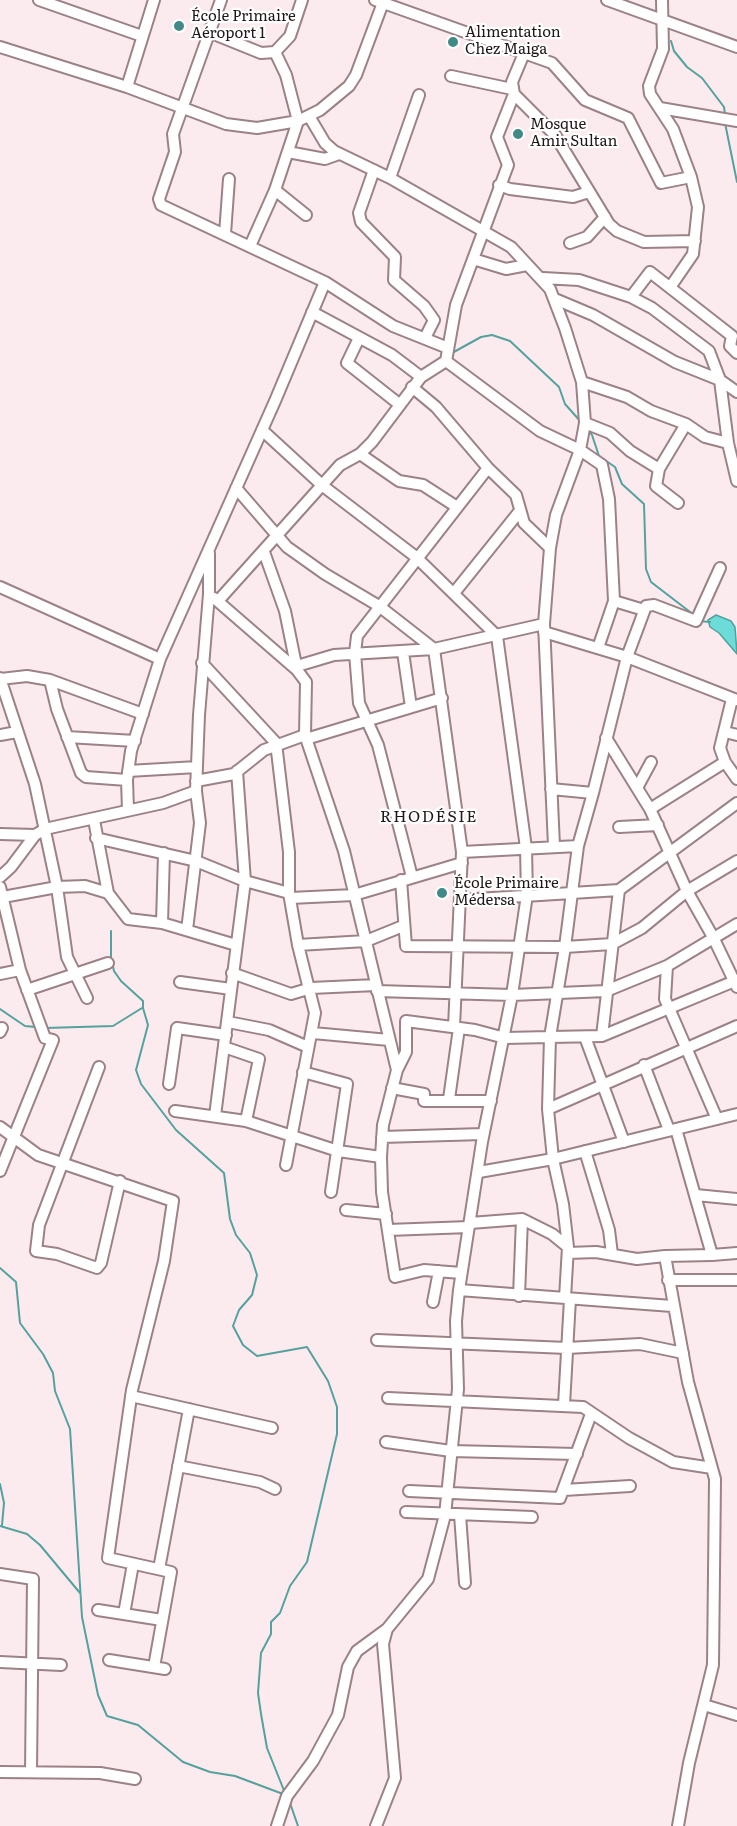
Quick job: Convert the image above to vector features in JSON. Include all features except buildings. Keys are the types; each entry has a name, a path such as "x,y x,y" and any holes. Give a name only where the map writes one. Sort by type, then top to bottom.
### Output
{"street":[{"path":"39,0 142,36"},
{"path":"127,87 154,0"},
{"path":"221,0 173,134 175,152 159,202 165,208 324,282 377,317 448,348"},
{"path":"209,32 261,53 275,52 290,36 302,0"},
{"path":"607,0 737,47"},
{"path":"662,0 660,21 663,49 649,90 673,129 691,177 698,207 693,254 671,286"},
{"path":"0,47 127,87 226,124 246,128 298,122 341,94 356,75 381,1 525,51 558,67 585,100 628,118 661,183 691,177"},
{"path":"214,598 264,552 340,465 360,454 372,442 421,377 446,361 456,304 508,165 497,136 525,51"},
{"path":"250,246 275,190 298,122 286,75 275,52"},
{"path":"451,76 513,91 555,135 605,217 617,231 644,242 695,241"},
{"path":"390,178 419,95"},
{"path":"660,108 737,121"},
{"path":"309,116 325,143 339,154 390,178 506,243 543,278 555,299 582,382 585,423 580,450 556,514 550,548 544,628 554,846"},
{"path":"288,152 325,159 339,154"},
{"path":"374,170 359,213 361,222 395,257 393,276 396,283 424,306 434,320 425,338"},
{"path":"225,234 229,179"},
{"path":"499,185 510,189 573,197 589,192"},
{"path":"275,190 306,215"},
{"path":"570,243 587,237 605,217"},
{"path":"473,259 506,269 527,265"},
{"path":"630,297 650,272 671,286 732,336 730,346 737,353"},
{"path":"543,278 579,280 630,297 652,308 709,351 720,380 728,443 737,481"},
{"path":"128,810 127,776 135,741 160,659 262,430 324,282"},
{"path":"555,299 594,315 675,362 720,380 737,392"},
{"path":"312,312 392,355 421,377"},
{"path":"359,338 347,363 399,404"},
{"path":"446,361 540,431 580,450 599,462 604,470 609,499 614,601 598,648"},
{"path":"582,382 619,394 661,416 686,424 705,437 728,443"},
{"path":"412,387 436,407 488,468 519,499 519,512 526,525 550,548"},
{"path":"585,423 610,433 630,451 659,469"},
{"path":"678,502 656,486 659,469 686,424"},
{"path":"262,430 323,486 416,557 497,636 526,848 527,895 517,948 505,1038 483,1134 479,1172 461,1273 455,1400 445,1515 428,1579 387,1629 357,1651 348,1667 338,1715 313,1761 286,1796 277,1826"},
{"path":"360,454 399,481 423,485 457,507"},
{"path":"488,468 359,632 355,652 359,703 378,744 406,878 403,926 406,946 517,948 612,944 642,928 687,891 737,861"},
{"path":"236,489 277,538 325,574 379,606 434,649 462,857 454,992 456,1027 449,1099"},
{"path":"454,593 519,512"},
{"path":"187,930 200,823 196,786 202,663 214,598 208,549"},
{"path":"264,552 285,611 297,668 307,685 303,720 305,737 344,850 397,1070"},
{"path":"564,1405 568,1250 563,1204 553,1159 548,1109 550,1037 578,846 627,657 644,610 649,604 696,621 720,568"},
{"path":"0,587 160,659"},
{"path":"214,598 297,668"},
{"path":"614,601 644,610"},
{"path":"297,668 323,657 355,652 403,652 434,649 544,628 735,699 720,748 725,762 737,779"},
{"path":"403,652 411,707"},
{"path":"202,663 276,743 289,852 290,896 298,945 311,988 315,1013 286,1165"},
{"path":"87,998 67,957 57,887 40,832 35,784 0,678 27,676 50,680 143,714"},
{"path":"50,680 67,737 82,775 127,776 197,767"},
{"path":"0,834 40,832 163,803 196,786 237,771 255,755 276,743 366,722 442,698"},
{"path":"0,735 17,732"},
{"path":"725,732 737,735"},
{"path":"67,737 135,741"},
{"path":"461,1273 424,1270 395,1277 381,1157 382,1137 392,1088 397,1070 406,1052 406,1021 456,1027 505,1038 602,1036 669,1007 736,983 687,891 650,809 606,738"},
{"path":"637,788 651,762"},
{"path":"650,809 725,762"},
{"path":"215,1116 245,881 237,771"},
{"path":"551,789 593,794"},
{"path":"461,900 619,890 671,854 737,803"},
{"path":"94,820 108,893 128,919 162,923 236,945"},
{"path":"619,827 658,825"},
{"path":"0,877 40,832"},
{"path":"96,838 196,861 290,896 354,895 462,857 526,848 578,846"},
{"path":"162,923 164,854"},
{"path":"0,1171 53,1040 45,1038 27,990 1,892 85,886 108,893"},
{"path":"602,1036 619,890"},
{"path":"232,973 291,994 311,988 376,988 512,995 606,991 667,966 737,924"},
{"path":"298,945 366,941 403,926"},
{"path":"27,990 108,963"},
{"path":"667,966 666,999 717,1119"},
{"path":"0,974 20,970"},
{"path":"180,982 231,989"},
{"path":"228,1022 269,1030 308,1047"},
{"path":"548,1109 737,1026"},
{"path":"169,1084 177,1028 226,1035"},
{"path":"313,1033 389,1040"},
{"path":"585,1036 624,1142"},
{"path":"224,1047 259,1059 246,1121"},
{"path":"644,1065 672,1130 696,1195 712,1255"},
{"path":"99,1067 39,1225 36,1251 57,1254 93,1268 101,1263 120,1181"},
{"path":"303,1072 347,1084 331,1192"},
{"path":"392,1088 424,1094 424,1101 449,1099 492,1101"},
{"path":"175,1111 246,1121 338,1151 381,1157"},
{"path":"479,1172 553,1159 737,1114"},
{"path":"0,1127 38,1155 62,1165 120,1181 173,1201 164,1261 131,1396 108,1558 171,1572 162,1620 160,1668 109,1660"},
{"path":"382,1137 483,1134"},
{"path":"585,1151 609,1230 612,1254"},
{"path":"696,1195 737,1199"},
{"path":"346,1210 386,1214"},
{"path":"388,1230 522,1219 552,1234 568,1250 637,1258 737,1253"},
{"path":"519,1296 522,1219"},
{"path":"664,1256 688,1382 716,1482 713,1665 689,1763 678,1826"},
{"path":"433,1302 439,1271"},
{"path":"668,1280 737,1280"},
{"path":"459,1290 672,1306"},
{"path":"376,1340 567,1348 640,1344 683,1353"},
{"path":"131,1396 272,1428"},
{"path":"388,1398 583,1407 591,1414 673,1462 712,1468"},
{"path":"159,1569 189,1409"},
{"path":"409,1491 558,1499 564,1490 591,1414"},
{"path":"386,1442 451,1450 577,1454"},
{"path":"178,1466 260,1482 274,1490"},
{"path":"564,1490 630,1486"},
{"path":"406,1512 532,1517"},
{"path":"460,1515 465,1583"},
{"path":"124,1614 133,1564"},
{"path":"0,1575 33,1579 31,1772"},
{"path":"98,1610 162,1620"},
{"path":"376,1826 395,1778 382,1644 387,1629"},
{"path":"0,1662 62,1665"},
{"path":"704,1705 737,1715"},
{"path":"0,1772 100,1773 135,1779"}],"water":[{"path":"716,615 731,621 735,627 737,654 719,633 710,627 708,620"}],"waterway":[{"path":"671,41 674,51 687,67 702,78 724,107 725,114"},
{"path":"725,123 737,182"},
{"path":"452,353 481,337 492,335 510,341 559,387 565,404 581,422"},
{"path":"587,428 592,435 599,456 615,467 622,484 644,504 646,569 651,582 694,615"},
{"path":"699,621 710,622"},
{"path":"111,931 111,958 114,971 121,981 143,1001 148,1025 136,1070 141,1084 176,1130 224,1173 230,1219 236,1235 250,1253 257,1275 252,1295 239,1310 233,1326 243,1345 257,1356 307,1347 328,1381 337,1407 337,1434 307,1562 290,1586 280,1613 271,1622 271,1634 261,1653 258,1693 261,1714 267,1748 285,1793"},
{"path":"45,1028 113,1026 142,1008"},
{"path":"0,1009 25,1026 36,1027"},
{"path":"0,1268 16,1282 20,1323 43,1354 53,1373 55,1391 70,1429 82,1617 98,1695 107,1716 138,1725 183,1762 210,1772 235,1776 283,1794"},
{"path":"0,1484 4,1503 2,1525"},
{"path":"0,1526 27,1534 40,1545 80,1593"},
{"path":"290,1803 298,1826"}],"place":[{"name":"École Primaire Aéroport 1","path":"179,26"},
{"name":"Alimentation Chez Maiga","path":"453,42"},
{"name":"Mosque Amir Sultan","path":"518,134"},
{"name":"École Primaire Médersa","path":"442,893"}],"district":[{"name":"RHODÉSIE","path":"429,817"}]}
